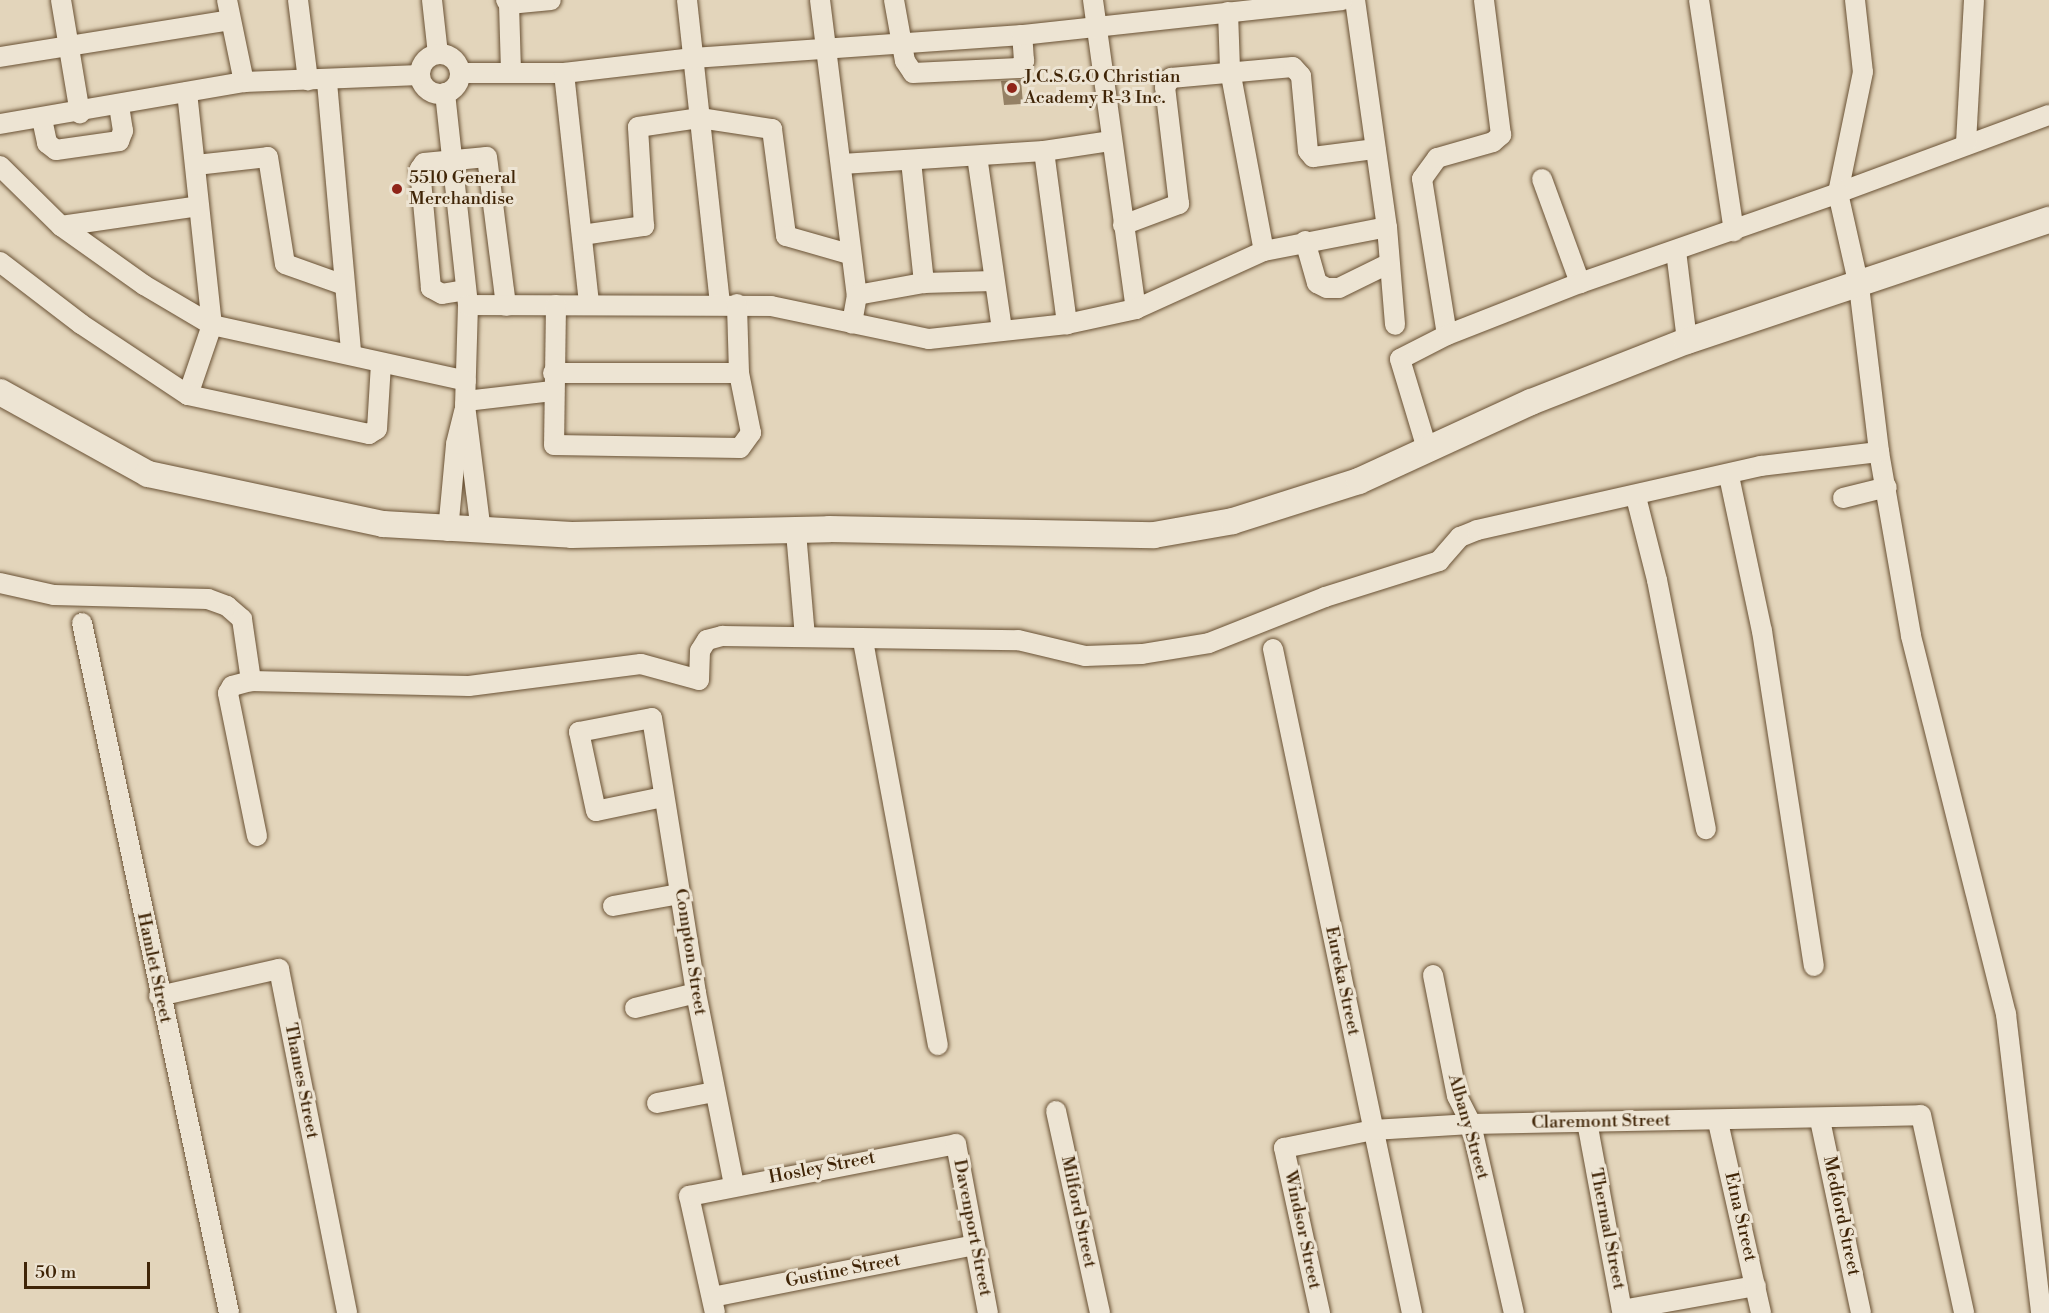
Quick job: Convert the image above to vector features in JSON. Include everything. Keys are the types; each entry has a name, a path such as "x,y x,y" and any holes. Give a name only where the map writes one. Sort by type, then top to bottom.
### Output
{"street":[{"path":"61,0 80,113"},
{"path":"227,0 244,82"},
{"path":"298,0 317,81 351,353"},
{"path":"432,0 438,54"},
{"path":"511,72 507,2 552,0"},
{"path":"556,305 553,382 554,445 740,448 751,433 739,373 700,118 687,0"},
{"path":"820,0 843,164 849,254 857,295 852,324"},
{"path":"894,0 902,43 913,73 1019,68 1024,61 1022,35"},
{"path":"1093,0 1110,141 1136,309"},
{"path":"460,73 564,73 693,58 1022,35 1097,26 1165,8 1228,12 1342,0"},
{"path":"1355,0 1387,227 1388,264 1395,325"},
{"path":"1448,335 1422,179 1437,158 1493,142 1501,135 1484,0"},
{"path":"1699,0 1734,231"},
{"path":"1855,0 1863,72 1838,193 1859,286 1880,452 1911,636 2006,1014 2041,1313"},
{"path":"1966,143 1974,0"},
{"path":"1228,12 1230,70 1264,251"},
{"path":"0,57 230,20"},
{"path":"438,54 456,61 460,73 456,85 445,93 429,90 420,75 428,58 438,54"},
{"path":"1123,225 1179,204 1167,81 1230,70 1293,67 1301,76 1308,151 1313,157 1375,149"},
{"path":"564,73 589,305"},
{"path":"0,124 80,113 244,82 317,81 420,75"},
{"path":"187,92 212,325 188,394"},
{"path":"445,93 467,298 465,403 481,532"},
{"path":"42,119 47,143 56,150 119,141 123,131 119,105"},
{"path":"1428,453 1400,359 1448,335 1580,283 1734,231 1966,143 2049,115"},
{"path":"582,235 644,226 638,127 700,118 772,129 786,236 849,254"},
{"path":"843,164 1044,151 1110,141"},
{"path":"1044,151 1067,324"},
{"path":"977,156 993,281 1002,330"},
{"path":"196,165 268,157 285,264 344,285"},
{"path":"506,306 491,164 481,157 424,163 420,170 431,288 442,294 506,306 729,303 771,306 929,339 1067,324 1136,309 1264,251 1305,241 1387,227"},
{"path":"911,161 924,283"},
{"path":"0,166 61,226 144,285 212,325 351,353 381,363 466,381"},
{"path":"1542,179 1580,283"},
{"path":"61,226 199,206"},
{"path":"0,393 148,474 382,524 481,532 796,532 829,529 1154,535 1233,520 1359,481 1428,453 1531,402 1687,341 1859,286 2049,220"},
{"path":"1305,241 1317,283 1327,288 1339,288 1388,264"},
{"path":"1676,251 1687,341"},
{"path":"0,262 81,324 188,394 369,434 377,429 381,363"},
{"path":"857,295 924,283 993,281"},
{"path":"465,403 553,382 739,373"},
{"path":"448,531 456,444 465,403"},
{"path":"257,836 228,693 232,687 251,681 470,686 641,664 699,680 700,651 707,640 805,637 863,641 1018,640 1086,656 1209,644 1325,597 1439,561 1449,556 1460,537 1477,530 1636,497 1772,464 1880,452"},
{"path":"1729,476 1762,631 1814,966"},
{"path":"1843,498 1887,487"},
{"path":"1636,497 1657,580 1706,829"},
{"path":"796,532 805,637"},
{"path":"0,583 54,595 208,599 227,606 243,619 251,681"},
{"name":"Hamlet Street","path":"82,623 159,996 229,1313"},
{"path":"863,641 938,1046"},
{"name":"Eureka Street","path":"1273,649 1412,1313"},
{"name":"Compton Street","path":"663,797 596,811 579,732 652,718 696,993 734,1185"},
{"path":"613,906 680,894"},
{"name":"Thames Street","path":"159,996 279,969 348,1313"},
{"name":"Albany Street","path":"1433,975 1457,1096 1471,1124 1514,1313"},
{"path":"635,1008 696,993"},
{"path":"657,1103 714,1092"},
{"name":"Milford Street","path":"1056,1112 1100,1313"},
{"name":"Claremont Street","path":"1284,1148 1373,1130 1471,1124 1820,1120 1921,1115 1964,1313"},
{"name":"Medford Street","path":"1820,1120 1861,1313"},
{"name":"Thermal Street","path":"1587,1122 1622,1310 1756,1286"},
{"name":"Etna Street","path":"1718,1122 1761,1313"},
{"name":"Hosley Street","path":"713,1305 689,1196 734,1185 956,1144"},
{"name":"Davenport Street","path":"956,1144 988,1313"},
{"name":"Windsor Street","path":"1284,1148 1320,1313"},
{"name":"Gustine Street","path":"713,1305 974,1245"}],"building":[{"name":"J.C.S.G.O Christian Academy R-3 Inc.","path":"1021,80 1023,104 1004,105 1001,81"}],"place":[{"name":"J.C.S.G.O Christian Academy R-3 Inc.","path":"1012,88"},
{"name":"5510 General Merchandise","path":"397,189"}]}
